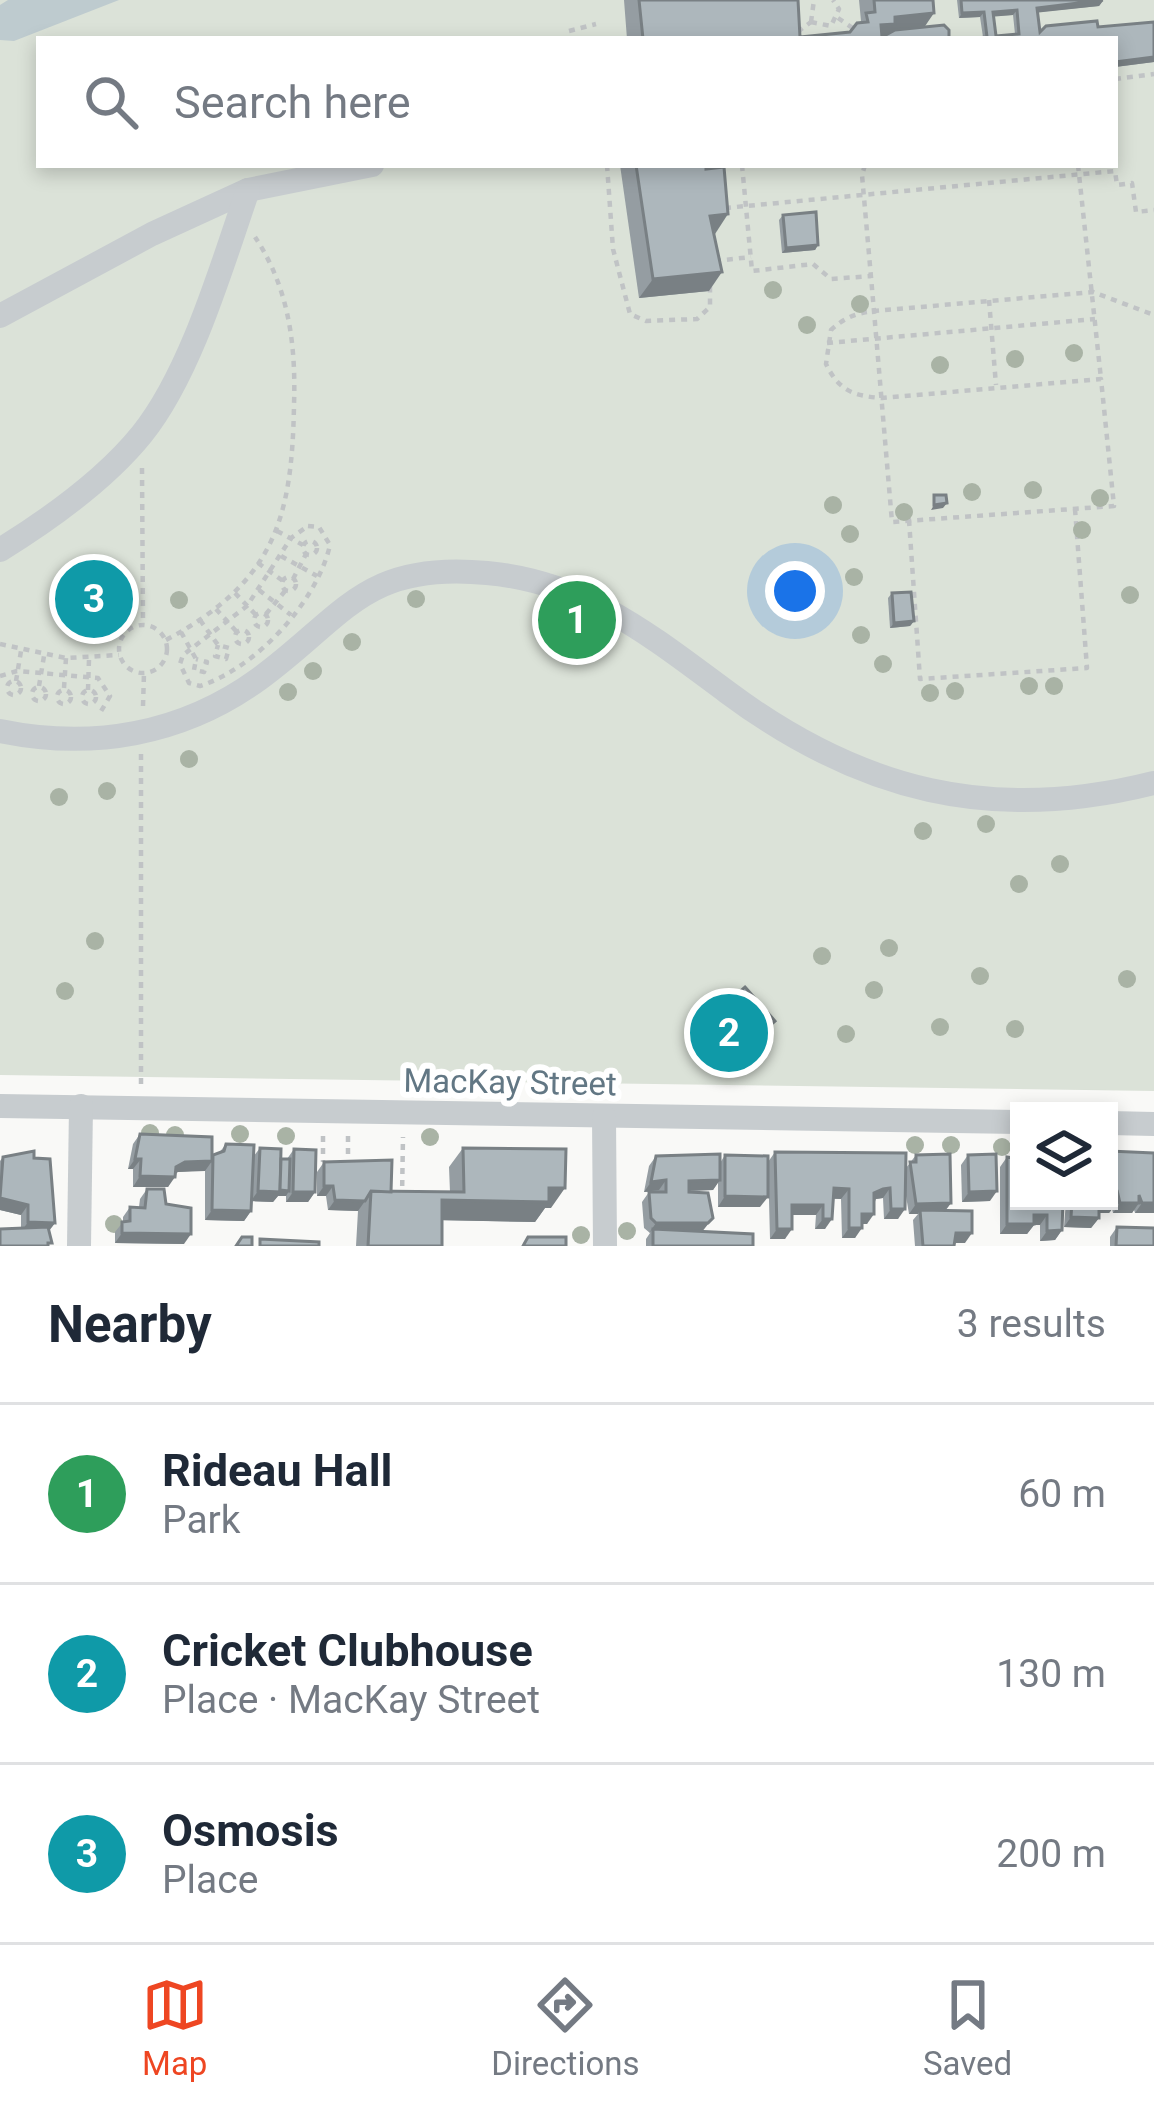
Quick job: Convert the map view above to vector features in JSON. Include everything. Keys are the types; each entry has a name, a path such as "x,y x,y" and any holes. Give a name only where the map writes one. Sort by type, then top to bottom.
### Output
{"street":[{"path":"0,316 152,234 248,190 358,168"},
{"path":"0,550 67,502 142,434 184,356 248,190"},
{"path":"4,720 69,740 141,735 230,698 259,680 332,613 375,586 425,573 470,572 560,587 624,615 774,725 892,782 1009,802 1064,799 1154,783"},
{"name":"MacKay Street","path":"0,1106 1010,1122"},
{"path":"79,1246 81,1106"},
{"path":"604,1117 605,1246"},
{"path":"1118,1123 1154,1124"}],"path":[{"path":"792,36 812,22 814,0"},
{"path":"835,0 838,18 857,32"},
{"path":"812,22 820,27 838,18"},
{"path":"569,32 596,24"},
{"path":"1118,79 1154,74"},
{"path":"607,168 614,249 631,314 646,321 697,319 710,307 710,279"},
{"path":"742,168 752,271 813,264 831,279 871,276"},
{"path":"865,168 892,522 1114,506 1078,168"},
{"path":"712,209 1115,171 1117,185 1132,183 1136,212 1154,209"},
{"path":"166,640 216,609 258,563 277,531 292,479 291,326 270,262 237,221"},
{"path":"708,262 751,257"},
{"path":"1101,379 882,398 843,389 826,364 827,343 838,323 874,311 1093,292 1154,315"},
{"path":"989,301 996,386"},
{"path":"827,343 1095,319"},
{"path":"142,434 143,624"},
{"path":"909,520 920,679 944,678 1087,668 1075,509"},
{"path":"308,526 319,526 330,545 328,556 306,596 275,634 210,683 200,686 183,675 179,664 190,649 212,637 247,606 291,538 308,526"},
{"path":"316,551 313,542 319,526"},
{"path":"277,531 303,545 306,554"},
{"path":"303,545 313,542"},
{"path":"295,589 293,579 306,554 316,551 328,556"},
{"path":"281,556 317,576"},
{"path":"258,563 284,581 293,579"},
{"path":"275,634 266,625 266,614 285,590 284,581"},
{"path":"285,590 295,589 306,596"},
{"path":"260,590 291,615"},
{"path":"234,592 256,615 256,625"},
{"path":"216,609 237,632 237,642"},
{"path":"256,615 266,614"},
{"path":"200,620 218,645 229,648"},
{"path":"143,624 166,640"},
{"path":"143,624 123,634 119,655 128,668 144,673 163,662 166,640"},
{"path":"246,643 248,632 256,625 266,625"},
{"path":"181,632 196,659 194,670"},
{"path":"237,632 248,632"},
{"path":"226,659 237,642 256,652"},
{"path":"0,644 44,656 119,655"},
{"path":"216,657 218,645"},
{"path":"21,650 16,681 21,690"},
{"path":"31,692 39,686 44,656"},
{"path":"64,690 66,658"},
{"path":"82,697 88,690 89,658"},
{"path":"196,659 207,662"},
{"path":"210,683 204,672 207,662 226,659 234,669"},
{"path":"0,676 17,670 89,676 107,685 110,695 102,713 90,717 89,704 64,690"},
{"path":"183,675 204,672"},
{"path":"140,1107 144,673"},
{"path":"12,696 3,686 16,681"},
{"path":"39,686 46,696"},
{"path":"4,720 12,696 21,690 31,692 37,701 36,713"},
{"path":"37,701 64,690"},
{"path":"88,690 96,696 110,695"},
{"path":"57,695 64,704"},
{"path":"89,704 96,696"},
{"path":"62,716 64,704 72,697"},
{"path":"323,1130 323,1162"},
{"path":"348,1130 348,1166"},
{"path":"402,1206 404,1132"}],"shaded area":[{"path":"0,0 1154,0 1154,1091 0,1075"},
{"path":"8,0 119,0 14,41 0,40 0,5"}],"building":[{"path":"639,0 798,0 800,36 643,36"},
{"path":"874,0 933,0 934,13 895,17 895,24 881,25 882,36 810,36 850,32 857,23 868,22 866,13 875,12"},
{"path":"961,0 1103,0 1037,8 1040,32 1046,26 1097,21 1098,27 1154,22 1154,57 1118,62 1118,36 996,36 987,36 984,12 962,13","holes":["1017,10 1019,34 996,36 993,12"]},
{"path":"944,25 949,36 884,36 895,30"},
{"path":"636,168 724,168 728,214 710,216 722,272 653,279"},
{"path":"816,212 818,245 786,248 783,215"},
{"path":"934,495 946,495 947,503 934,505"},
{"path":"911,592 914,621 894,623 892,593"},
{"path":"745,987 775,1021 721,1069 691,1035"},
{"path":"140,1134 212,1137 212,1161 185,1162 176,1167 175,1177 140,1176 141,1159 135,1159"},
{"path":"226,1144 254,1145 251,1211 212,1210 213,1155 224,1151"},
{"path":"260,1148 281,1149 280,1192 258,1191"},
{"path":"463,1148 566,1149 565,1188 549,1188 549,1202 442,1200 442,1246 368,1246 371,1191 464,1192"},
{"path":"294,1149 316,1150 315,1192 293,1192"},
{"path":"34,1151 34,1158 50,1159 55,1223 28,1222 28,1205 0,1198 3,1157"},
{"path":"1118,1151 1154,1153 1154,1203 1142,1203 1139,1195 1139,1203 1120,1203"},
{"path":"775,1152 906,1153 905,1209 891,1209 890,1188 883,1189 874,1193 874,1214 862,1214 862,1228 849,1228 849,1189 834,1188 832,1219 823,1219 823,1205 792,1205 792,1229 777,1229"},
{"path":"720,1154 720,1180 689,1181 689,1192 708,1193 713,1218 708,1223 656,1223 651,1218 649,1192 666,1192 666,1180 651,1182 656,1156"},
{"path":"950,1154 951,1203 916,1204 910,1162 916,1162 916,1155"},
{"path":"996,1154 997,1191 969,1192 968,1155"},
{"path":"725,1155 768,1156 768,1197 725,1196"},
{"path":"1007,1157 1010,1210 1063,1210 1062,1230 1047,1231 1047,1215 1034,1215 1034,1224 1007,1224"},
{"path":"281,1159 290,1159 289,1191 280,1190"},
{"path":"392,1160 391,1192 371,1191 365,1201 335,1200 333,1186 324,1186 324,1162"},
{"path":"147,1189 164,1189 166,1204 191,1208 191,1234 122,1233 122,1222 130,1221 130,1207 145,1208"},
{"path":"920,1210 972,1211 972,1233 956,1233 954,1246 923,1246"},
{"path":"1071,1210 1099,1210 1099,1218 1071,1217"},
{"path":"48,1227 52,1243 48,1246 0,1246 0,1229"},
{"path":"1117,1227 1154,1228 1154,1246 1116,1246"},
{"path":"653,1229 753,1234 753,1246 653,1246"},
{"path":"242,1237 252,1237 252,1246 236,1246"},
{"path":"528,1237 566,1237 566,1246 523,1246"},
{"path":"260,1239 319,1242 319,1246 260,1246"}],"place":[{"name":"Osmosis","path":"94,599"},
{"name":"Rideau Hall","path":"577,620"},
{"name":"Cricket Clubhouse","path":"729,1033"}]}
